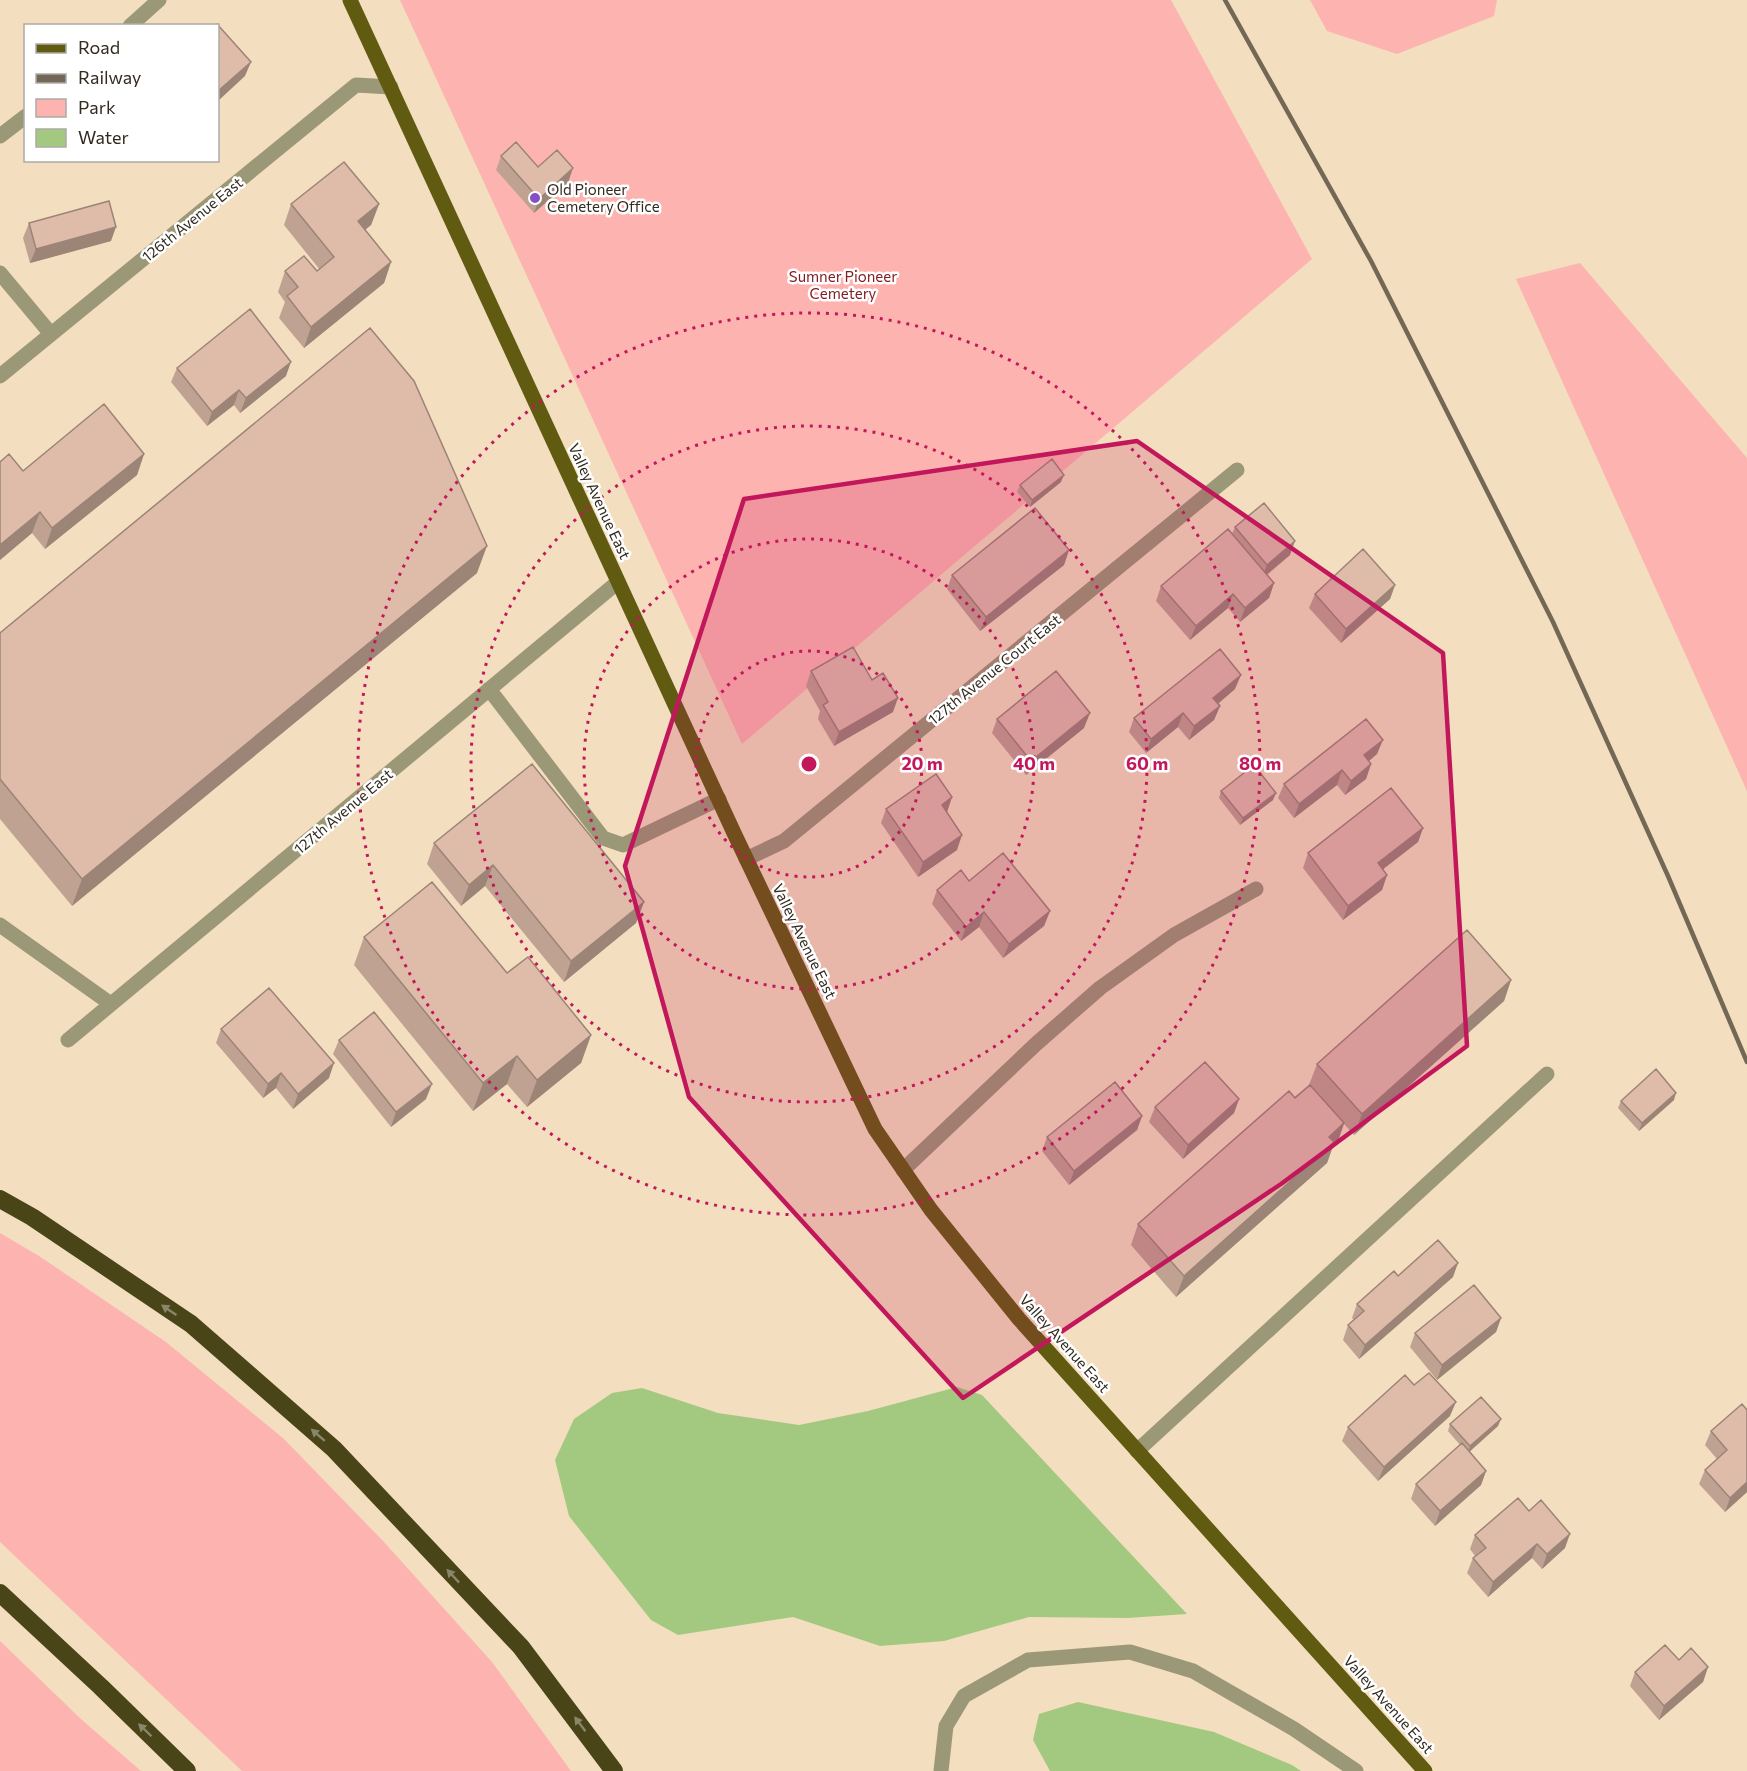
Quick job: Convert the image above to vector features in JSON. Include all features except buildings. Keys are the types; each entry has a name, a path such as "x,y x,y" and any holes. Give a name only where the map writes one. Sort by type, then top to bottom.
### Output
{"highway":[{"path":"0,1199 32,1217 191,1324 334,1449 521,1647 614,1771"},
{"path":"0,1593 187,1771"}],"main road":[{"name":"Valley Avenue East","path":"350,0 718,799 875,1129 931,1210 1018,1319 1425,1771"}],"street":[{"path":"132,24 159,0"},
{"name":"126th Avenue East","path":"0,376 356,85 391,87"},
{"path":"0,136 24,118"},
{"path":"0,273 51,334"},
{"name":"127th Avenue Court East","path":"746,859 784,841 1237,470"},
{"name":"127th Avenue East","path":"68,1040 618,582"},
{"path":"489,689 603,838 623,845 718,799"},
{"path":"903,1170 1036,1044 1100,988 1174,935 1256,889"},
{"path":"0,926 111,1004"},
{"path":"1137,1451 1547,1074"},
{"path":"941,1771 946,1726 964,1696 1028,1660 1130,1652 1193,1671 1294,1729 1356,1771"}],"highlighted area":[{"path":"1137,441 1443,653 1467,1046 1281,1184 963,1398 689,1097 625,866 744,499"}],"green space":[{"name":"Sumner Pioneer Cemetery","path":"400,0 1171,0 1312,259 742,744"},
{"path":"1310,0 1497,0 1494,16 1397,54 1327,31"},
{"path":"1580,263 1747,458 1747,791 1516,279"},
{"path":"0,1233 39,1256 166,1342 284,1439 384,1542 492,1662 571,1771 242,1771 0,1542"},
{"path":"0,1641 82,1720 141,1771 0,1771"}],"water":[{"path":"957,1387 982,1395 1187,1614 1127,1618 1029,1617 944,1641 880,1646 793,1617 678,1635 651,1620 569,1516 555,1460 574,1419 612,1393 642,1388 718,1413 799,1425 868,1411"},
{"path":"1078,1702 1214,1732 1301,1771 1050,1771 1033,1740 1039,1714"}],"railway":[{"path":"1225,0 1371,261 1553,622 1668,876 1747,1062"}],"place":[{"name":"Old Pioneer Cemetery Office","path":"535,198"}]}
